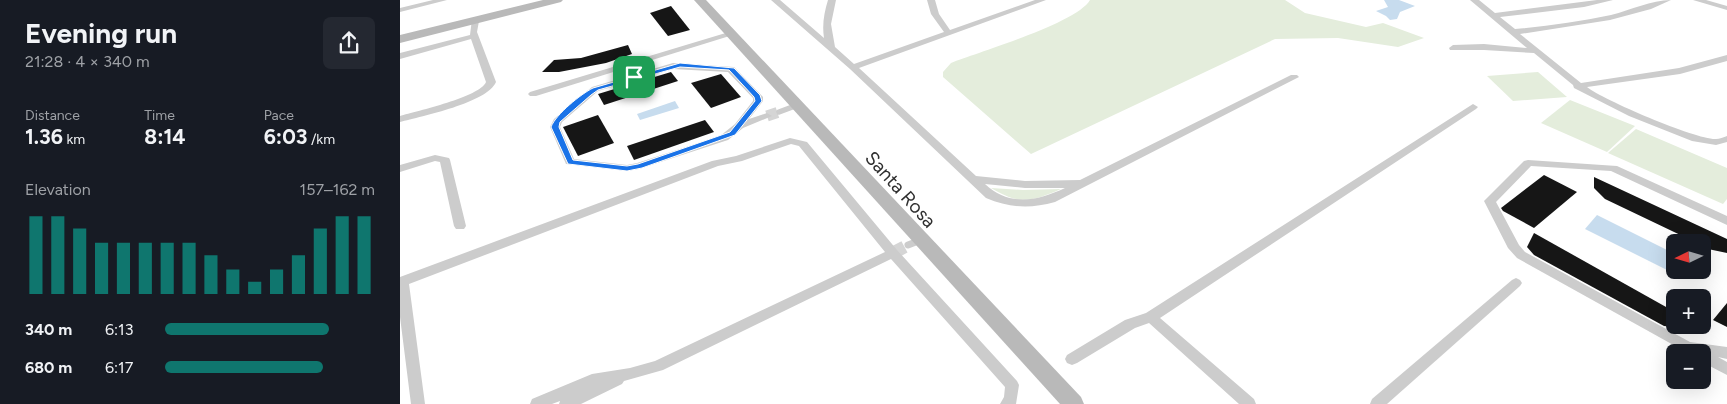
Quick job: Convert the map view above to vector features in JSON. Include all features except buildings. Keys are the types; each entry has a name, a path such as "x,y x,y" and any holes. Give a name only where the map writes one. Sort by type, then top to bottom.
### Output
{"street":[{"path":"400,10 444,0"},
{"path":"400,40 557,0"},
{"name":"Santa Rosa","path":"700,0 798,105 914,242 1073,404"},
{"path":"775,0 853,67 990,195 1004,202 1034,204 1052,199 1294,77"},
{"path":"831,48 826,28 832,0"},
{"path":"931,0 934,14 940,24 950,34"},
{"path":"853,67 950,34 1030,2 1042,0"},
{"path":"1474,0 1577,86 1603,101 1696,139 1716,142 1727,138"},
{"path":"1493,16 1570,7 1609,0"},
{"path":"1513,32 1597,21 1668,0"},
{"path":"1697,0 1727,8"},
{"path":"400,119 469,99 489,87 491,82 475,36 475,21"},
{"path":"533,94 652,53 732,34"},
{"path":"400,56 475,36"},
{"path":"1453,48 1484,47 1536,51"},
{"path":"1577,86 1680,71 1727,58"},
{"path":"739,126 758,101 758,97 732,69 680,65 596,89 588,93 557,122 555,127 570,162 627,168 724,138 739,126 767,116"},
{"path":"1072,359 1130,324 1151,317 1473,107"},
{"path":"418,404 401,282 716,163 790,141 803,144 893,253 1012,385 1011,400 1007,404"},
{"path":"400,168 435,158 445,160 460,226"},
{"path":"1682,344 1521,255 1514,248 1490,201 1528,163 1606,167 1727,221"},
{"path":"972,178 1000,184 1036,186 1085,183"},
{"path":"566,404 628,375 658,366 893,253"},
{"path":"1377,404 1516,283"},
{"path":"1151,317 1249,404"},
{"path":"1711,351 1727,353"},
{"path":"1711,360 1727,369"},
{"path":"538,404 592,380 628,375"}],"lane":[{"path":"779,112 798,105"}],"green space":[{"path":"1090,0 1285,0 1305,13 1366,27 1383,23 1424,38 1398,47 1338,38 1275,39 1031,154 943,77 943,72 951,63 1048,27 1081,9"},
{"path":"1538,72 1567,97 1513,101 1487,76"},
{"path":"1570,100 1635,126 1607,152 1541,123"},
{"path":"1636,129 1727,168 1727,199 1723,204 1608,153"},
{"path":"991,188 1023,190 1061,189 1041,197 1025,200 1010,197"}],"water":[{"path":"1384,0 1399,0 1415,6 1400,12 1397,19 1390,20 1376,11 1388,7"},
{"path":"675,101 679,108 640,120 637,114"},
{"path":"1597,215 1666,250 1666,270 1585,229"}],"tunnel":[{"path":"767,116 779,112"},
{"path":"893,253 908,245"}],"route":[{"path":"680,65 727,68 732,69 758,97 758,101 739,126 724,138 640,166 627,168 570,162 555,127 557,122 588,93 634,77 680,65"}]}
